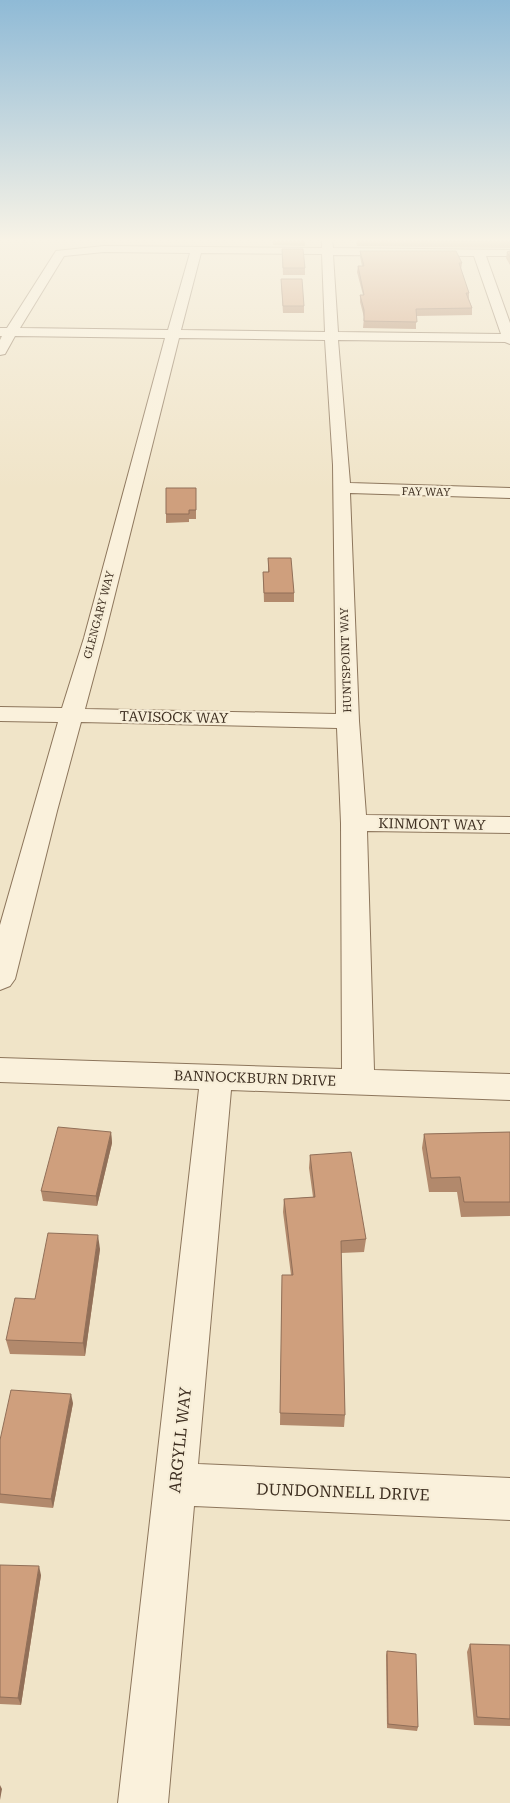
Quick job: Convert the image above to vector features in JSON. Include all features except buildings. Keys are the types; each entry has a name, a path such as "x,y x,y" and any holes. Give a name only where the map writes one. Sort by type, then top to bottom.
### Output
{"street":[{"name":"GLENGARY WAY","path":"0,979 176,322"},
{"name":"HUNTSPOINT WAY","path":"331,322 341,488 348,721 354,823 358,1082"},
{"path":"0,351 6,332 331,335 510,339 504,322"},
{"name":"FAY WAY","path":"341,488 510,493"},
{"name":"TAVISOCK WAY","path":"0,714 348,721"},
{"name":"KINMONT WAY","path":"354,823 510,825"},
{"name":"BANNOCKBURN DRIVE","path":"0,1070 510,1087"},
{"name":"ARGYLL WAY","path":"143,1803 216,1076"},
{"name":"DUNDONNELL DRIVE","path":"175,1484 510,1499"}]}
